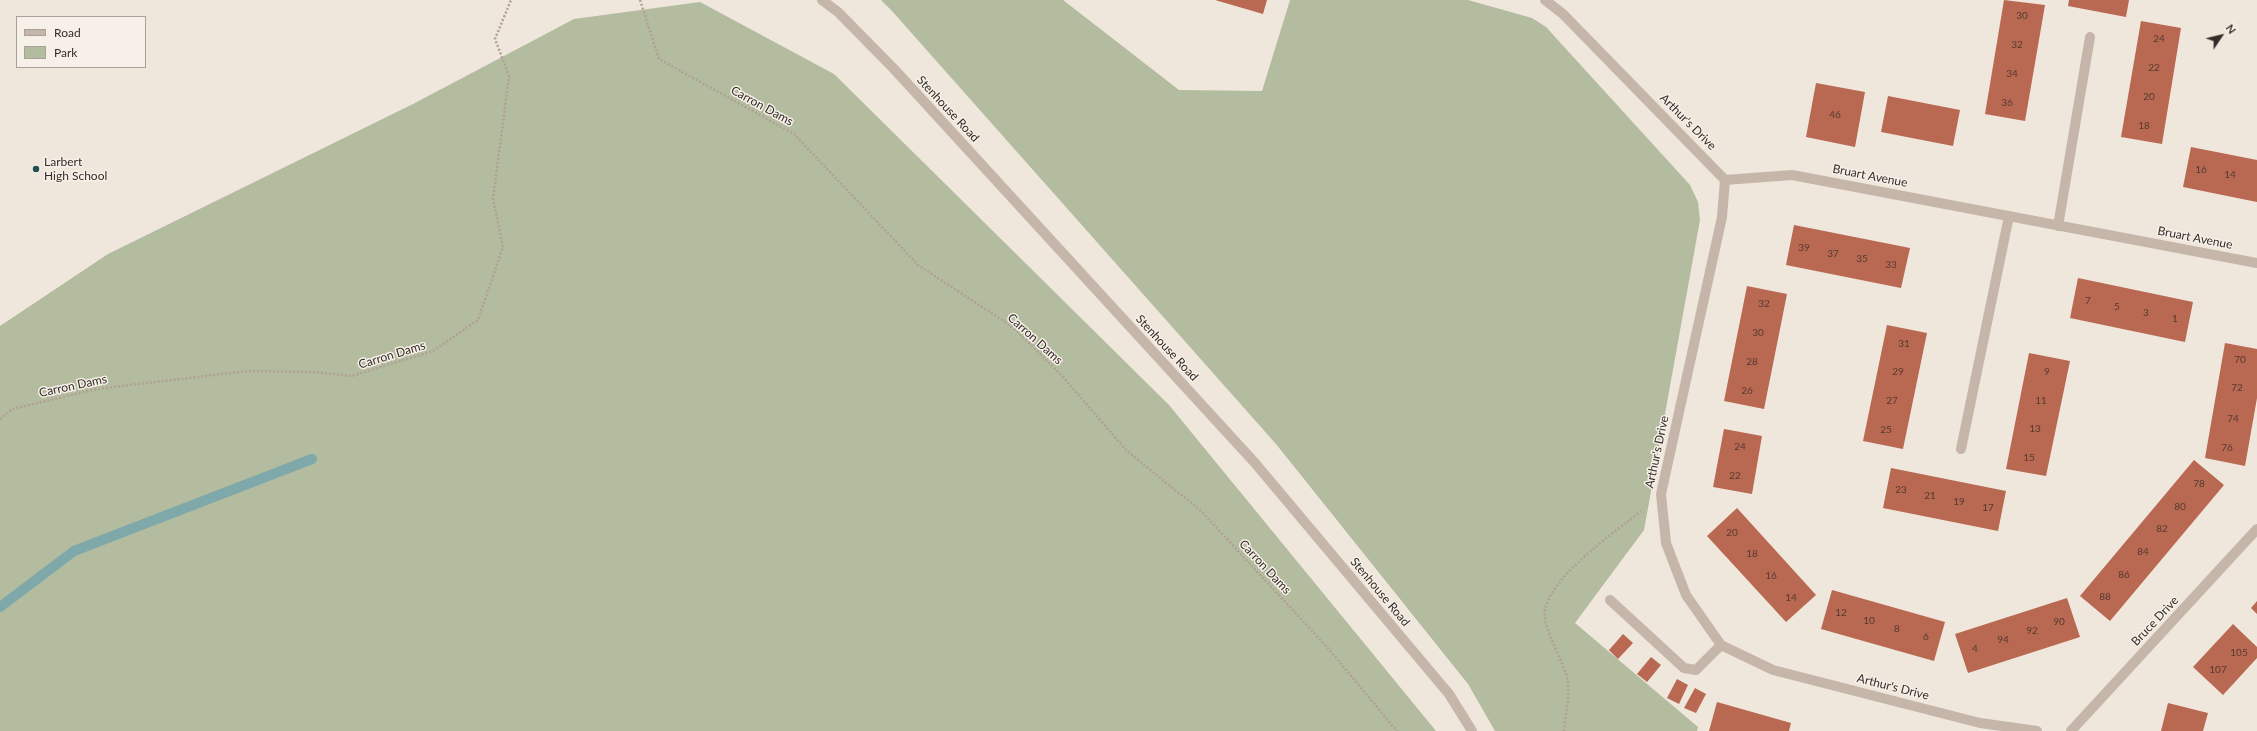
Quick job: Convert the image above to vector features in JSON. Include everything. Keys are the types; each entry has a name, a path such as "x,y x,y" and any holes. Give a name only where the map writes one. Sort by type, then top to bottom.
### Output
{"street":[{"name":"Stenhouse Road","path":"822,0 838,12 890,65 1255,463 1450,694 1472,731"},
{"name":"Arthur's Drive","path":"1546,0 1563,14 1725,180 1722,217 1661,494 1666,543 1686,595 1721,645 1773,670 1980,723 2037,731"},
{"path":"2058,226 2090,37"},
{"name":"Bruart Avenue","path":"1725,180 1792,175 2257,263"},
{"path":"1961,449 2009,216"},
{"name":"Bruce Drive","path":"2071,731 2257,530"},
{"path":"1610,600 1684,668 1696,670 1721,645"}],"path":[{"name":"Carron Dams","path":"0,419 12,409 97,389 247,371 313,372 352,376 433,351 478,320 503,247 493,199 509,76 495,39 511,0"},
{"name":"Carron Dams","path":"640,0 659,59 794,134 918,265 1014,328 1063,377 1127,451 1200,510 1327,647 1397,731"},
{"path":"1564,731 1568,683 1549,632 1545,611 1553,589 1577,564 1661,494"}],"green space":[{"path":"881,0 1063,0 1179,90 1262,91 1290,0 1468,0 1532,18 1546,27 1690,185 1698,202 1700,220 1644,530 1575,623 1698,727 1697,731 1495,731 1468,684 1276,444"},
{"path":"700,2 834,74 1169,405 1436,731 0,731 0,326 108,254 413,104 574,19"}],"building":[{"path":"1215,0 1267,0 1263,14"},
{"path":"2004,0 2045,5 2025,121 1985,114"},
{"path":"2069,0 2129,0 2126,17 2068,6"},
{"path":"2141,21 2181,28 2162,144 2121,137"},
{"path":"1816,83 1865,92 1855,147 1806,137"},
{"path":"1888,96 1960,110 1953,146 1881,132"},
{"path":"2191,147 2257,160 2257,202 2183,187"},
{"path":"1794,225 1910,248 1901,288 1786,265"},
{"path":"2078,278 2193,302 2185,342 2070,318"},
{"path":"1747,286 1787,294 1764,409 1724,401"},
{"path":"1887,325 1927,333 1903,449 1863,441"},
{"path":"2225,343 2257,349 2257,398 2245,466 2205,458"},
{"path":"2029,353 2070,361 2046,476 2006,469"},
{"path":"1724,429 1762,436 1752,494 1713,487"},
{"path":"2194,460 2224,485 2110,621 2080,596"},
{"path":"1891,468 2006,491 1998,531 1883,508"},
{"path":"1737,508 1816,595 1786,622 1707,536"},
{"path":"1832,590 1945,622 1934,661 1821,629"},
{"path":"2067,598 2080,637 1968,673 1955,634"},
{"path":"2257,601 2257,614 2251,608"},
{"path":"2233,624 2257,647 2257,658 2223,695 2193,667"},
{"path":"1623,634 1633,643 1618,659 1609,650"},
{"path":"1651,657 1661,665 1647,682 1637,674"},
{"path":"1677,679 1688,685 1679,704 1667,698"},
{"path":"1695,688 1706,694 1696,713 1684,708"},
{"path":"1717,702 1791,723 1789,731 1709,731"},
{"path":"2168,703 2208,713 2203,731 2161,731"}],"waterway":[{"path":"0,607 74,551 312,459"}],"place":[{"name":"Larbert High School","path":"36,169"}]}
